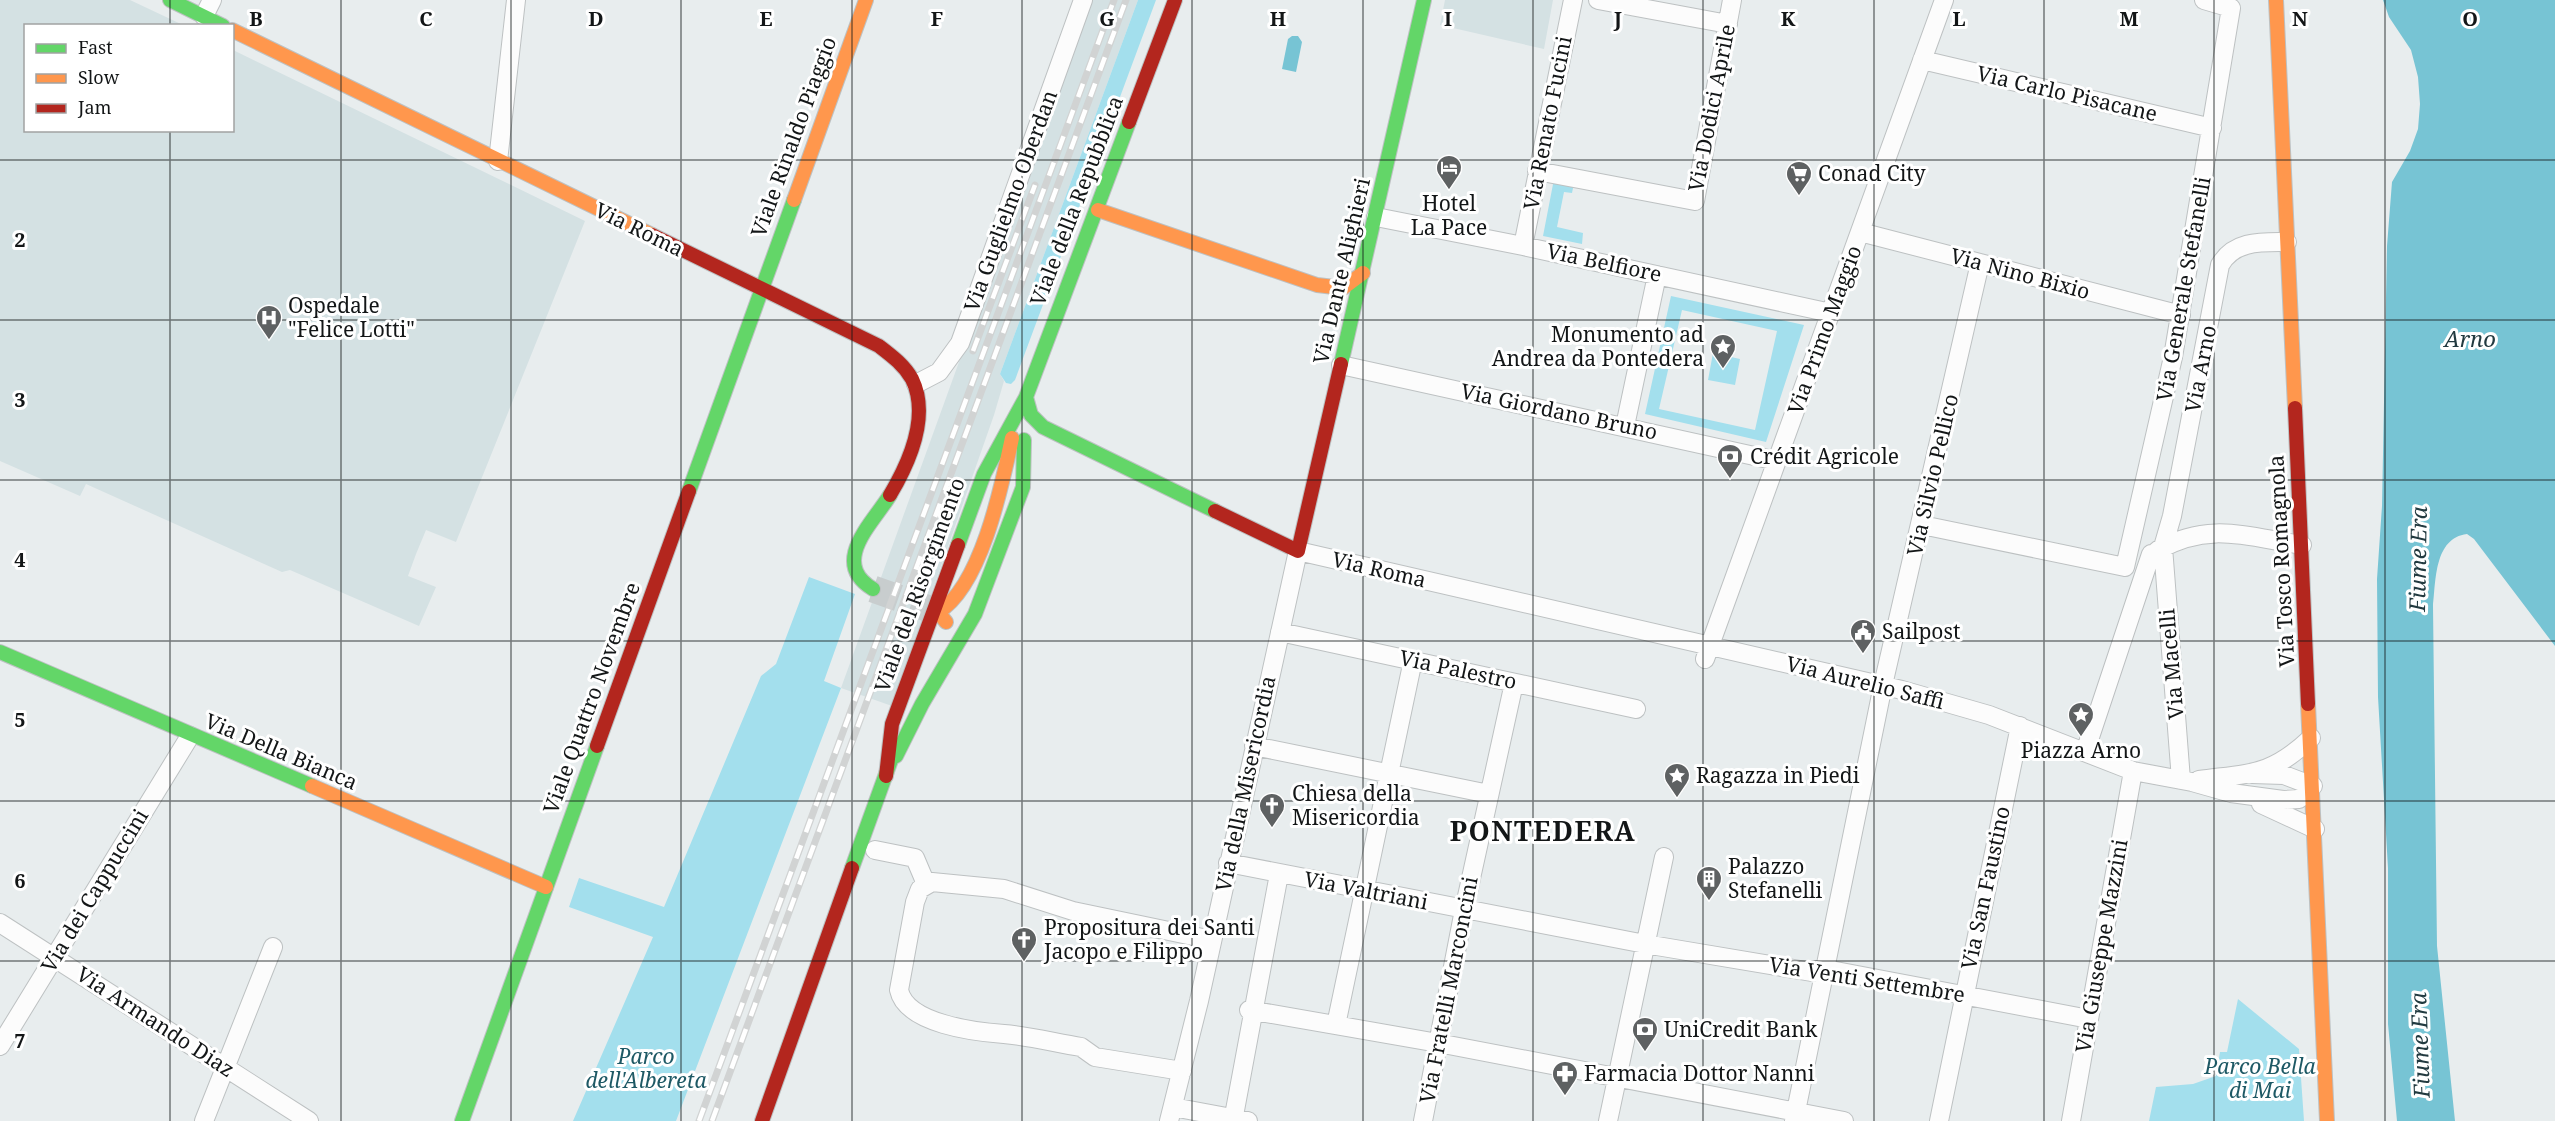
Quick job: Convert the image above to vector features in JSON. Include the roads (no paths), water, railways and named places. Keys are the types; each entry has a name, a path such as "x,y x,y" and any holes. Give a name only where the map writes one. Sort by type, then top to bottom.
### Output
{"street":[{"path":"170,0 208,8 221,24"},
{"path":"498,161 516,0"},
{"name":"Viale Rinaldo Piaggio","path":"761,289 866,0"},
{"name":"Via Guglielmo Oberdan","path":"916,384 945,367 960,343 1083,0"},
{"name":"Viale della Repubblica","path":"1016,416 1026,398 1098,210 1175,0"},
{"name":"Via Dante Alighieri","path":"1298,551 1424,0"},
{"name":"Via Renato Fucini","path":"1523,246 1573,0"},
{"path":"1598,0 1728,24"},
{"name":"Via Dodici Aprile","path":"1537,171 1695,201 1732,0"},
{"name":"Via Primo Maggio","path":"1707,652 1944,0"},
{"name":"Via Generale Stefanelli","path":"2124,567 2165,399 2231,8 2204,0"},
{"name":"Via Tosco Romagnola","path":"2276,0 2327,1121"},
{"name":"Via Roma","path":"234,31 891,353 903,363 916,384"},
{"name":"Via Carlo Pisacane","path":"1922,60 2212,128"},
{"path":"1098,210 1317,285 1342,288 1363,273"},
{"name":"Via Belfiore","path":"1376,217 1523,246 1831,313"},
{"name":"Via Nino Bixio","path":"1860,232 2181,315"},
{"name":"Via Arno","path":"2085,752 2100,704 2157,550 2172,516 2220,265 2229,252 2239,247 2287,242"},
{"name":"Via Silvio Pellico","path":"1795,1116 1883,685 1922,525 1980,263"},
{"path":"1624,426 1657,275"},
{"name":"Viale Quattro Novembre","path":"462,1121 761,289"},
{"name":"Via Giordano Bruno","path":"1341,365 1776,461"},
{"path":"873,589 862,582 857,573 854,555 864,530 883,508 901,474 915,440 918,412 916,384"},
{"name":"Via Roma","path":"1026,398 1034,419 1043,427 1298,551 1707,652"},
{"name":"Viale del Risorgimento","path":"886,776 922,704 970,623 1023,487 1026,398"},
{"name":"Viale del Risorgimento","path":"944,633 945,620 941,606 964,587 1003,478 1016,416"},
{"name":"Viale del Risorgimento","path":"886,776 888,742 900,702 984,474 1016,416"},
{"path":"1023,487 1042,448 1069,438"},
{"path":"874,542 883,508"},
{"path":"1922,525 2124,567 2157,550 2199,533 2246,536 2302,545"},
{"name":"Via Macelli","path":"2157,550 2186,781"},
{"name":"Via della Misericordia","path":"1171,1114 1298,551"},
{"path":"870,563 871,570 878,576"},
{"name":"Via Palestro","path":"1280,632 1636,709"},
{"name":"Via Della Bianca","path":"0,652 546,887"},
{"name":"Viale del Risorgimento","path":"762,1121 886,776 901,727 936,652"},
{"name":"Via Aurelio Saffi","path":"1707,652 1883,685 2020,726"},
{"path":"1336,1025 1413,660"},
{"name":"Via Fratelli Marconcini","path":"1423,1121 1464,910 1514,682"},
{"path":"2020,726 2133,771 2186,781 2231,793 2297,819 2314,829"},
{"name":"Via San Faustino","path":"1939,1121 2020,726"},
{"name":"Via dei Cappuccini","path":"0,1046 190,735"},
{"path":"2252,774 2282,762 2311,738"},
{"path":"1254,746 1489,794"},
{"name":"Via Giuseppe Mazzini","path":"2071,1121 2133,771"},
{"path":"2186,781 2252,774 2284,775 2313,786 2306,795 2295,800 2231,793"},
{"path":"875,850 915,858 926,884"},
{"path":"1608,1121 1664,856"},
{"name":"Via Valtriani","path":"1228,863 1645,945"},
{"path":"1171,1114 1238,1120 1252,1010 1280,874"},
{"path":"1182,1071 1095,1057 1081,1047 966,1031 909,1008 900,995 900,976 915,902 918,891 926,884 936,881 1004,889 1072,911 1212,940"},
{"name":"Via Armando Diaz","path":"0,923 309,1121"},
{"name":"Via Venti Settembre","path":"1645,945 1824,974 1836,971 2089,1019"},
{"path":"204,1121 273,947"},
{"path":"1252,1010 1617,1076 1795,1116 1844,1121"},
{"path":"769,1121 771,1098"}],"water":[{"name":"Arno","path":"2383,0 2555,0 2555,646 2474,539 2467,534 2456,537 2448,543 2443,552 2436,573 2433,606 2437,946 2455,1121 2397,1121 2388,1024 2388,868 2378,697 2377,579 2382,506 2387,246 2392,182 2410,151 2418,129 2420,104 2418,77 2411,50 2389,17"},
{"path":"1298,36 1302,42 1296,72 1282,69 1288,39"}],"tunnel":[{"path":"873,589 938,612"}],"railway":[{"path":"699,1121 1114,0"},
{"path":"712,1121 1126,0"},
{"path":"973,351 1035,185"}],"place":[{"name":"Hotel La Pace","path":"1449,191"},
{"name":"Conad City","path":"1799,197"},
{"name":"Ospedale \"Felice Lotti\"","path":"269,341"},
{"name":"Monumento ad Andrea da Pontedera","path":"1723,370"},
{"name":"Crédit Agricole","path":"1730,480"},
{"name":"Sailpost","path":"1863,655"},
{"name":"Piazza Arno","path":"2081,738"},
{"name":"Ragazza in Piedi","path":"1677,799"},
{"name":"Chiesa della Misericordia","path":"1272,829"},
{"name":"Palazzo Stefanelli","path":"1709,902"},
{"name":"Propositura dei Santi Jacopo e Filippo","path":"1024,963"},
{"name":"UniCredit Bank","path":"1645,1053"},
{"name":"Farmacia Dottor Nanni","path":"1565,1097"}],"district":[{"name":"PONTEDERA","path":"1543,832"}],"water label":[{"name":"Fiume Era","path":"2418,559"},
{"name":"Fiume Era","path":"2420,1045"}],"park label":[{"name":"Parco dell'Albereta","path":"646,1069"},
{"name":"Parco Bella di Mai","path":"2260,1079"}]}
